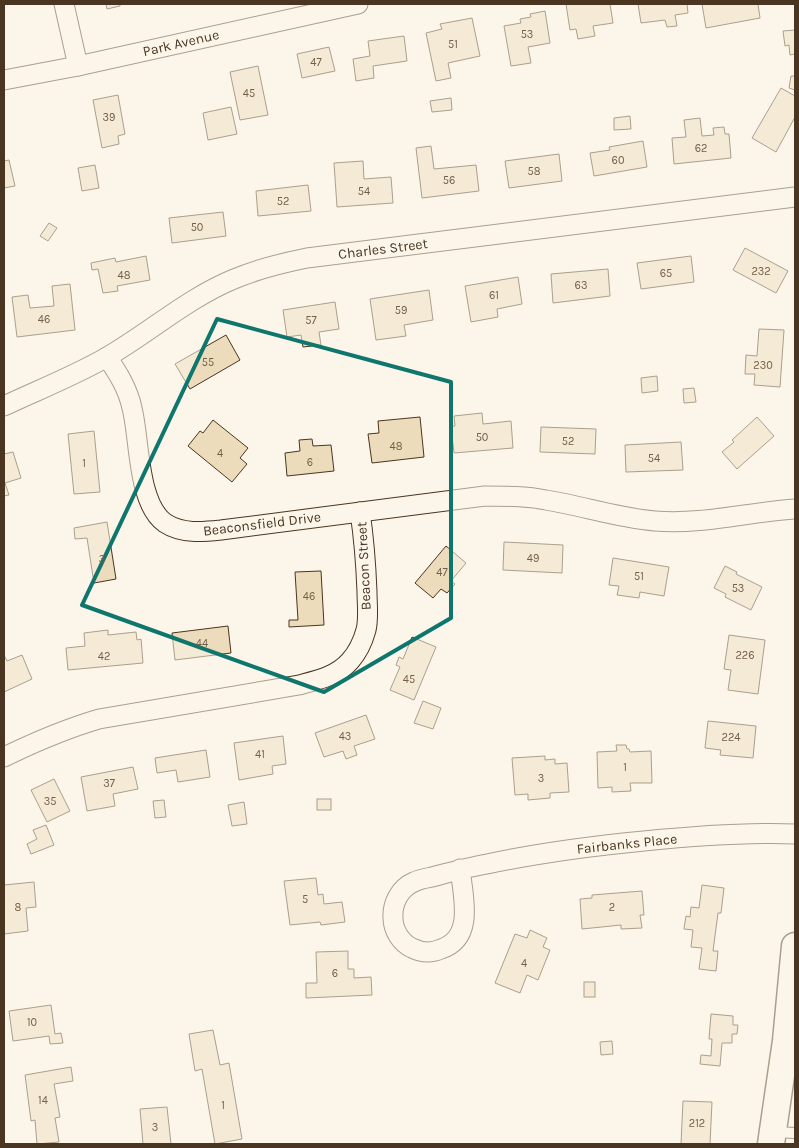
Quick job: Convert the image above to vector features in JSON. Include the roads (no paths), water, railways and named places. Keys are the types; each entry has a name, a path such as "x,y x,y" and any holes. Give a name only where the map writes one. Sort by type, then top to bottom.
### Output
{"street":[{"path":"64,4 78,66"},
{"name":"Park Avenue","path":"4,80 78,66 358,4"},
{"name":"Charles Street","path":"4,406 107,357 210,290 233,279 283,262 795,197"},
{"name":"Beaconsfield Drive","path":"107,357 126,388 132,408 147,494 154,510 164,522 179,530 200,532 360,512"},
{"name":"Beacon Street","path":"4,758 43,738 99,719 299,685 320,680 337,672 350,661 361,644 366,628 368,607 366,559 360,512 485,496 516,496 546,500 622,516 672,522 710,520 795,509"},
{"name":"Fairbanks Place","path":"460,869 465,913 464,927 457,938 446,948 435,952 425,952 404,943 397,934 393,923 392,910 396,899 403,889 414,882 460,869 508,859 630,842 750,833 795,834"},
{"path":"780,1136 785,1050 795,946"}]}
